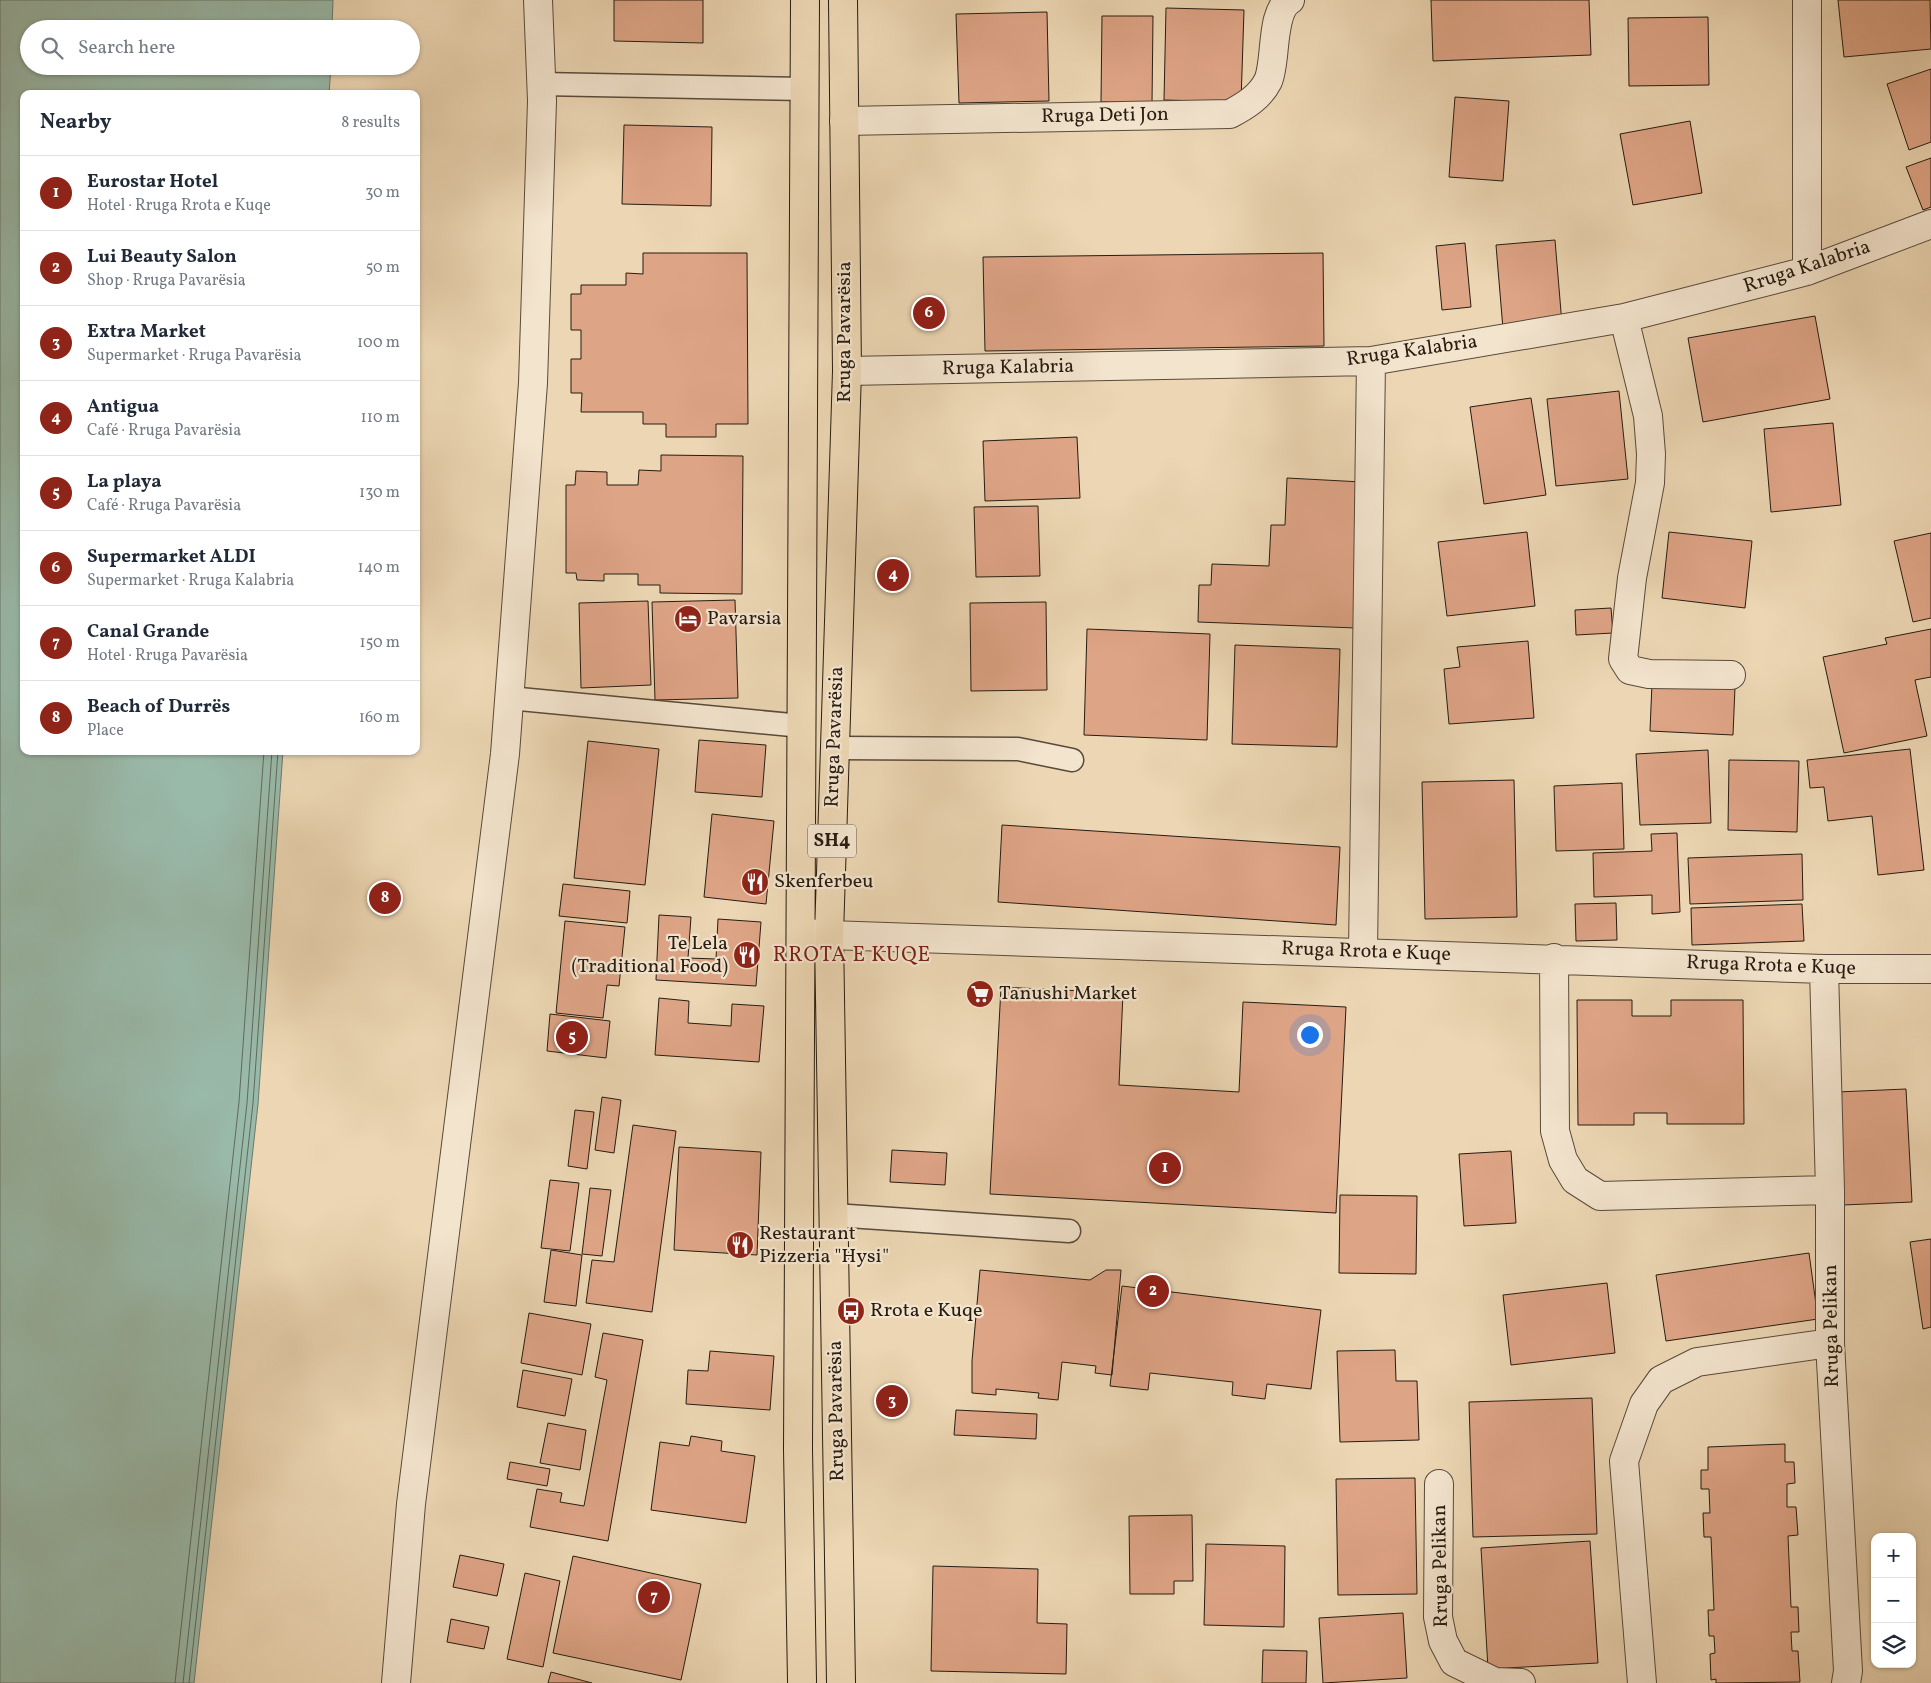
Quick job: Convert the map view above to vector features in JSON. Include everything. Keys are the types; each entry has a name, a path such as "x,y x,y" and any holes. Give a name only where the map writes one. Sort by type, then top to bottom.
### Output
{"main road":[{"name":"Rruga Pavarësia","path":"800,1682 798,1448 802,932 805,0"},
{"name":"Rruga Pavarësia","path":"840,1683 829,935 847,371 844,0"},
{"name":"SH4","path":"800,1682 815,1676 829,1678 840,1683"}],"street":[{"path":"396,1683 411,1504 505,754 533,383 541,84 538,0"},
{"name":"Rruga Deti Jon","path":"844,121 1230,114 1250,103 1269,80 1279,18 1284,3 1290,0"},
{"path":"1807,0 1807,270"},
{"name":"Rruga Kalabria","path":"847,371 1371,361 1624,318 1807,270 1931,224"},
{"path":"1624,318 1648,416 1651,454 1650,484 1632,578 1623,659 1630,670 1649,674 1731,675"},
{"path":"1363,952 1371,361"},
{"name":"Rruga Rrota e Kuqe","path":"802,932 829,935 1554,958 1824,969 1931,969"},
{"path":"1554,958 1555,1131 1563,1160 1575,1180 1600,1196 1830,1190"},
{"name":"Rruga Pelikan","path":"1824,969 1830,1190 1830,1343 1848,1671 1846,1683"},
{"path":"1642,1683 1624,1461 1644,1404 1661,1380 1697,1362 1830,1343"},
{"name":"Rruga Pelikan","path":"1439,1484 1438,1617 1443,1641 1454,1662 1495,1682 1521,1683"}],"lane":[{"path":"541,84 804,90"},
{"path":"509,698 802,726"},
{"path":"835,748 1018,749 1072,760"},
{"path":"834,1216 1069,1231"}],"water":[{"path":"0,0 333,0 332,20 20,20 20,75 330,75 329,90 20,90 20,755 283,755 258,1104 194,1683 0,1683"}],"building":[{"path":"614,0 703,0 703,43 614,41"},
{"path":"1431,0 1589,0 1591,55 1433,61"},
{"path":"1838,0 1930,0 1931,49 1844,57"},
{"path":"1166,8 1244,10 1241,102 1164,100"},
{"path":"1047,12 1049,101 959,103 956,14"},
{"path":"1102,16 1153,16 1152,103 1101,102"},
{"path":"1708,17 1709,85 1629,86 1628,18"},
{"path":"1931,69 1931,142 1909,150 1887,84"},
{"path":"1455,97 1509,101 1503,181 1449,177"},
{"path":"1690,121 1702,193 1633,205 1620,134"},
{"path":"624,125 712,127 711,206 622,204"},
{"path":"1931,158 1931,207 1923,210 1906,167"},
{"path":"1555,240 1562,324 1503,329 1496,245"},
{"path":"1465,243 1471,307 1442,310 1436,246"},
{"path":"643,253 747,253 748,424 716,424 716,437 666,437 666,424 643,424 643,412 581,412 582,393 571,393 571,359 581,359 581,330 571,330 571,294 581,294 581,285 626,285 626,273 643,274"},
{"path":"1323,253 1324,346 985,351 983,257"},
{"path":"1815,316 1830,399 1703,422 1688,338"},
{"path":"1619,391 1628,479 1556,486 1547,399"},
{"path":"1531,398 1546,495 1484,504 1470,407"},
{"path":"1833,423 1841,505 1771,512 1764,429"},
{"path":"1077,437 1080,498 985,501 983,441"},
{"path":"661,455 743,456 742,594 660,593 660,585 638,585 638,574 604,574 604,581 577,580 576,573 566,573 566,485 575,485 576,471 607,472 607,485 638,485 639,470 661,471"},
{"path":"1287,478 1362,482 1356,628 1198,622 1199,585 1211,585 1212,564 1269,566 1271,525 1285,525"},
{"path":"1038,506 1040,576 976,577 974,507"},
{"path":"1527,532 1535,606 1447,616 1438,542"},
{"path":"1669,532 1752,541 1745,608 1662,598"},
{"path":"1931,533 1931,618 1913,622 1894,541"},
{"path":"735,600 738,698 655,700 652,602"},
{"path":"648,601 651,685 581,688 579,603"},
{"path":"1046,602 1047,690 971,691 970,603"},
{"path":"1611,608 1613,633 1576,635 1575,610"},
{"path":"1087,629 1210,634 1207,740 1084,735"},
{"path":"1931,629 1931,677 1915,680 1927,736 1844,753 1823,657 1887,644 1885,638"},
{"path":"1528,641 1534,718 1449,724 1444,669 1460,667 1457,647"},
{"path":"1235,645 1340,649 1337,747 1232,744"},
{"path":"1652,683 1735,687 1733,735 1650,731"},
{"path":"699,740 766,745 762,797 695,792"},
{"path":"588,741 659,749 645,885 574,878"},
{"path":"1910,749 1924,870 1878,875 1872,816 1828,821 1824,787 1810,788 1807,760"},
{"path":"1708,750 1711,823 1640,825 1636,754"},
{"path":"1729,760 1799,761 1797,832 1728,830"},
{"path":"1514,780 1517,917 1425,919 1422,782"},
{"path":"1622,783 1624,849 1556,851 1554,786"},
{"path":"712,814 774,821 766,904 704,897"},
{"path":"1002,825 1340,847 1336,925 998,902"},
{"path":"1677,833 1680,912 1652,914 1652,895 1594,897 1593,853 1652,851 1651,834"},
{"path":"1802,854 1803,900 1690,904 1688,858"},
{"path":"563,884 630,891 627,923 559,916"},
{"path":"1616,903 1617,940 1576,941 1575,904"},
{"path":"1802,904 1804,941 1692,945 1691,908"},
{"path":"659,915 691,917 688,958 716,959 718,919 761,922 756,986 656,980"},
{"path":"565,921 625,927 619,986 607,985 603,1018 556,1013"},
{"path":"1001,987 1123,993 1119,1085 1239,1092 1243,1002 1346,1007 1336,1213 990,1194"},
{"path":"659,998 689,1001 688,1023 731,1026 732,1004 764,1006 759,1062 655,1055"},
{"path":"1577,1000 1632,1000 1632,1016 1671,1016 1671,1000 1743,1000 1744,1124 1667,1124 1667,1113 1634,1113 1634,1125 1578,1125"},
{"path":"550,1014 610,1021 606,1058 547,1051"},
{"path":"1906,1089 1912,1202 1843,1205 1837,1092"},
{"path":"602,1097 621,1100 614,1153 595,1150"},
{"path":"575,1110 594,1112 587,1169 568,1166"},
{"path":"633,1125 676,1131 652,1312 586,1303 592,1260 614,1262"},
{"path":"679,1147 761,1152 757,1255 674,1250"},
{"path":"892,1150 947,1153 945,1185 890,1182"},
{"path":"1511,1151 1516,1223 1464,1226 1459,1154"},
{"path":"550,1180 579,1183 570,1251 541,1248"},
{"path":"590,1188 611,1190 602,1256 582,1254"},
{"path":"1340,1195 1417,1196 1416,1274 1339,1273"},
{"path":"1931,1239 1931,1327 1923,1329 1910,1242"},
{"path":"551,1250 582,1255 576,1306 544,1302"},
{"path":"1809,1253 1818,1319 1666,1341 1656,1275"},
{"path":"980,1270 1090,1280 1106,1270 1121,1270 1112,1375 1095,1373 1096,1366 1062,1362 1058,1400 1038,1398 1039,1393 996,1389 996,1395 972,1393 972,1361"},
{"path":"1607,1283 1615,1353 1511,1365 1503,1295"},
{"path":"1122,1286 1321,1310 1311,1389 1267,1384 1265,1399 1232,1395 1233,1382 1150,1373 1148,1390 1110,1386"},
{"path":"529,1313 591,1324 582,1375 521,1363"},
{"path":"603,1333 643,1340 608,1541 530,1527 537,1489 562,1493 560,1502 584,1506 607,1380 595,1377"},
{"path":"1395,1350 1396,1381 1417,1381 1419,1440 1340,1442 1337,1351"},
{"path":"710,1351 774,1356 770,1410 686,1404 688,1370 708,1371"},
{"path":"523,1370 572,1379 565,1416 517,1407"},
{"path":"1592,1398 1597,1534 1473,1537 1469,1402"},
{"path":"956,1410 1037,1414 1036,1439 954,1435"},
{"path":"548,1423 586,1430 580,1470 540,1463"},
{"path":"691,1436 722,1441 721,1451 755,1456 746,1523 651,1510 660,1442 689,1446"},
{"path":"1785,1444 1785,1462 1794,1462 1795,1483 1787,1484 1787,1507 1796,1507 1798,1535 1788,1536 1791,1607 1798,1607 1799,1632 1791,1632 1792,1651 1798,1651 1800,1682 1716,1683 1716,1679 1711,1680 1710,1654 1715,1653 1714,1636 1709,1636 1708,1610 1714,1610 1711,1537 1704,1537 1703,1513 1710,1513 1709,1489 1701,1489 1701,1470 1708,1470 1708,1447"},
{"path":"510,1462 550,1469 547,1486 507,1479"},
{"path":"1415,1478 1417,1594 1338,1595 1336,1479"},
{"path":"1192,1515 1193,1581 1174,1581 1174,1594 1130,1594 1129,1516"},
{"path":"1590,1541 1598,1663 1488,1669 1481,1548"},
{"path":"1206,1544 1285,1546 1284,1627 1204,1625"},
{"path":"460,1555 504,1564 497,1596 453,1587"},
{"path":"573,1556 701,1584 681,1680 553,1653"},
{"path":"933,1566 1038,1569 1037,1623 1067,1624 1066,1674 931,1671"},
{"path":"525,1573 560,1581 543,1667 507,1659"},
{"path":"1403,1613 1407,1678 1323,1683 1319,1618"},
{"path":"451,1619 489,1627 484,1649 447,1642"},
{"path":"1263,1650 1307,1651 1306,1683 1262,1683"},
{"path":"551,1672 592,1683 548,1683"}],"place":[{"name":"Supermarket ALDI","path":"929,313"},
{"name":"Antigua","path":"893,575"},
{"name":"Pavarsia","path":"688,619"},
{"name":"Skenferbeu","path":"755,882"},
{"name":"Beach of Durrës","path":"385,898"},
{"name":"Te Lela (Traditional Food)","path":"747,955"},
{"name":"Tanushi Market","path":"980,994"},
{"name":"La playa","path":"572,1037"},
{"name":"Eurostar Hotel","path":"1165,1168"},
{"name":"Restaurant Pizzeria \"Hysi\"","path":"740,1245"},
{"name":"Lui Beauty Salon","path":"1153,1291"},
{"name":"Rrota e Kuqe","path":"851,1311"},
{"name":"Extra Market","path":"892,1401"},
{"name":"Canal Grande","path":"654,1597"}],"district":[{"name":"RROTA E KUQE","path":"852,955"}]}
